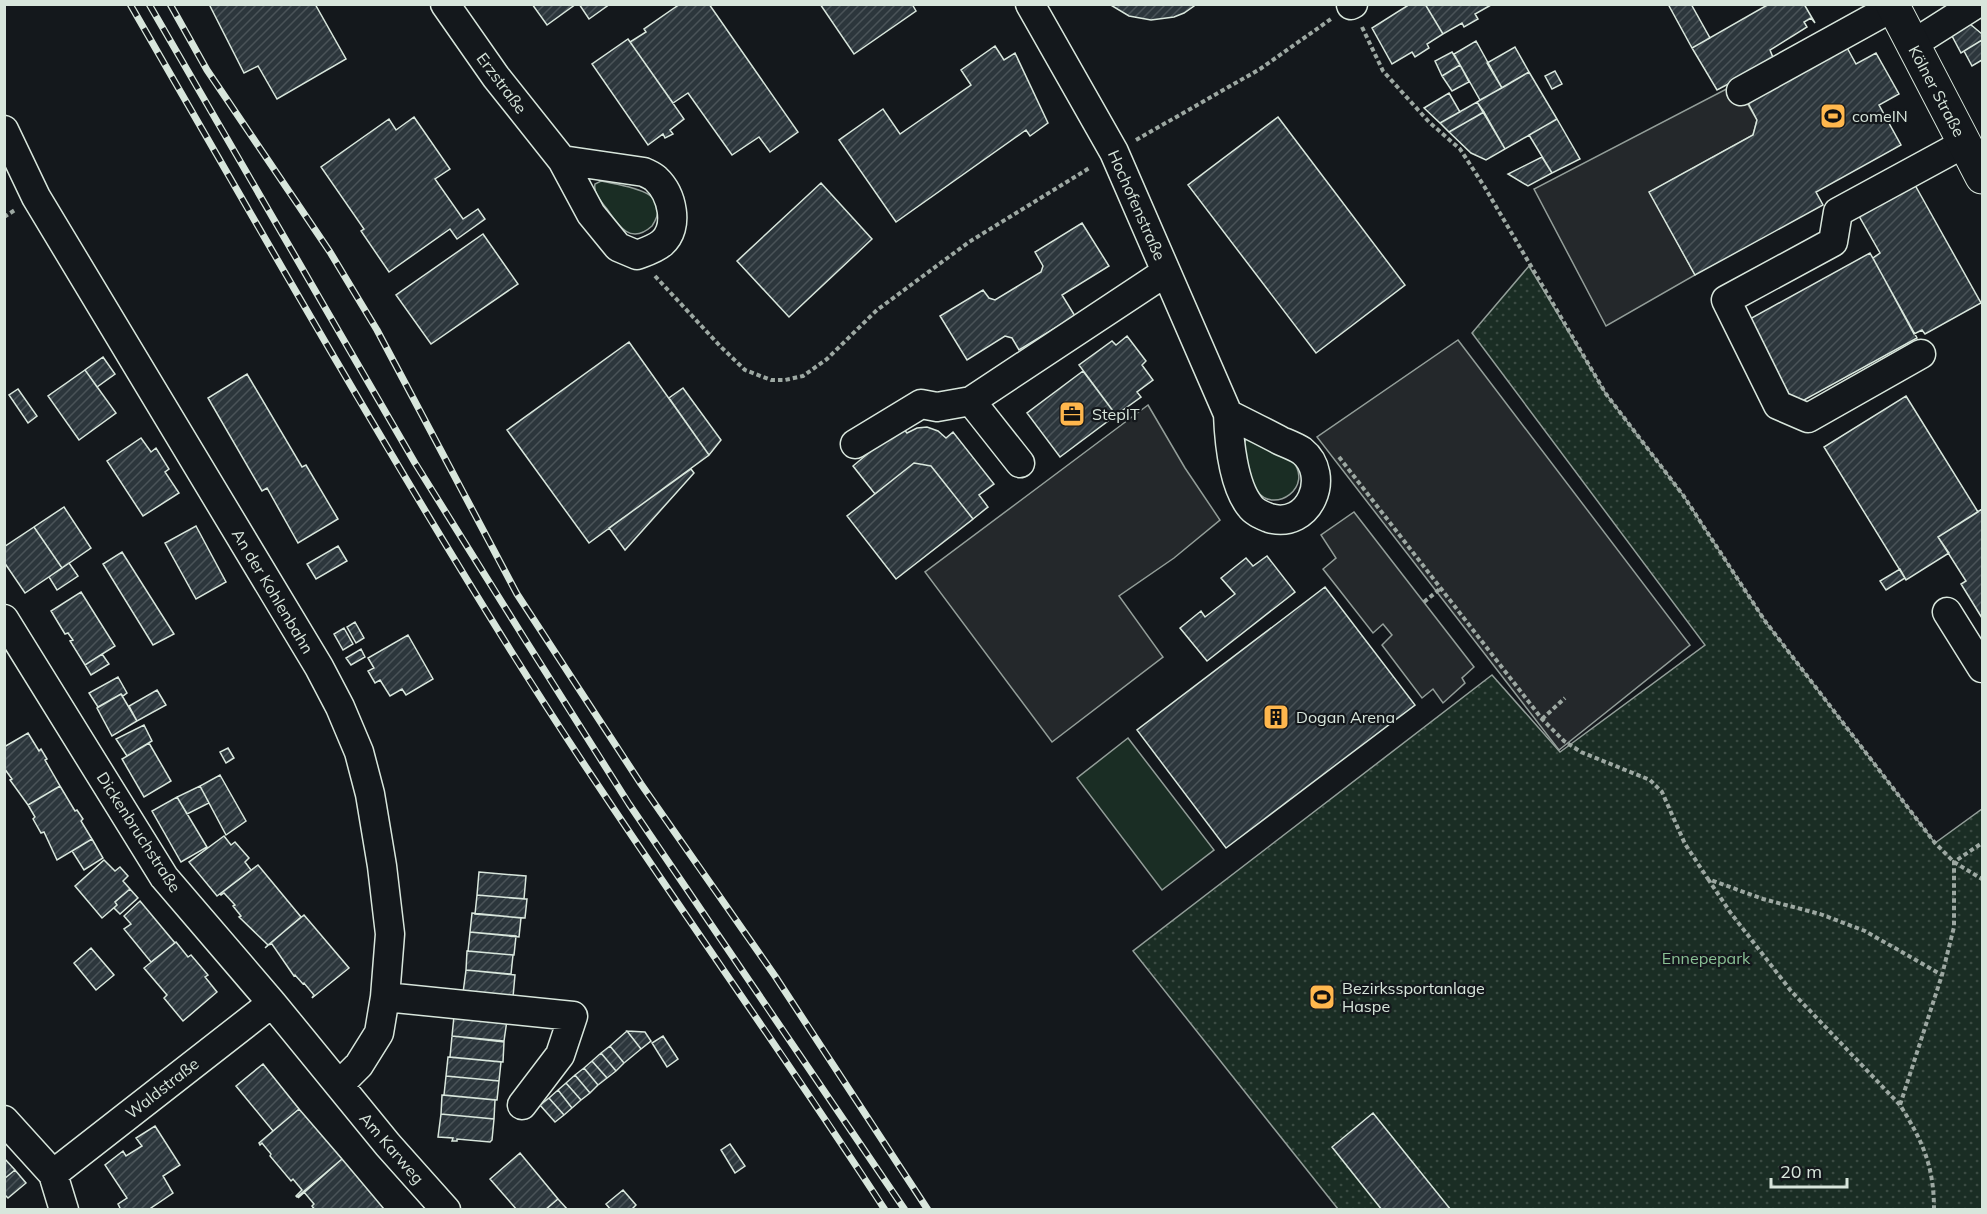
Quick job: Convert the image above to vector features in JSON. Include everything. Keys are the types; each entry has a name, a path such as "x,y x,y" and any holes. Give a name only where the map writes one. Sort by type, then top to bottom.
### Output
{"main road":[{"name":"Kölner Straße","path":"1893,6 1983,177"}],"street":[{"name":"Erzstraße","path":"445,4 496,77 562,160 591,214 618,247 637,255"},
{"name":"Hochofenstraße","path":"1030,4 1122,147 1166,272 1228,414"},
{"path":"1913,44 1976,4"},
{"path":"1741,91 1893,6"},
{"name":"An der Kohlenbahn","path":"4,130 36,197 319,667 340,707 359,752 370,794 390,934 385,997 379,1033 359,1065 339,1085"},
{"path":"1921,354 1808,418 1778,405 1726,300 1833,242 1838,212 1965,144"},
{"path":"562,160 644,172 656,178 671,204 670,232 664,242 652,250 637,255"},
{"path":"855,444 921,404 937,406 971,401 1166,272"},
{"path":"971,401 1020,464"},
{"path":"1947,612 1983,668"},
{"name":"Dickenbruchstraße","path":"4,619 164,877 339,1085"},
{"path":"385,997 573,1016 560,1055 522,1105"},
{"name":"Waldstraße","path":"53,1174 272,1003"},
{"name":"Am Karweg","path":"339,1085 434,1206"},
{"path":"4,1120 53,1174 64,1209"}],"path":[{"path":"637,255 745,370 765,379 785,380 803,376 827,359 877,310 969,242 1122,147 1260,69 1352,5 1383,71 1429,122 1460,149 1606,394 1683,495 1765,621 1935,843 1954,862 1983,879"},
{"path":"1334,450 1542,719 1564,741 1581,752 1650,780 1662,792 1685,844 1730,912 1791,991 1900,1106 1919,1136 1934,1182 1934,1209"},
{"path":"1424,602 1440,588"},
{"path":"1542,719 1565,698"},
{"path":"1954,862 1983,843"},
{"path":"1900,1106 1942,975 1954,927 1954,862"},
{"path":"1708,879 1763,899 1820,914 1865,931 1942,975"}],"green space":[{"path":"601,181 633,188 652,197 657,204 658,214 652,226 638,234 632,234 621,227 597,194 595,184"},
{"name":"Ennepepark","path":"1529,266 1606,394 1683,495 1765,621 1935,843 1982,809 1982,1209 1338,1209 1133,951 1492,675 1560,752 1705,645 1472,333"},
{"path":"1247,437 1292,460 1298,470 1299,480 1290,495 1273,500 1264,498 1257,491 1250,475 1243,446"},
{"path":"1128,738 1214,850 1162,890 1077,778"}],"shaded area":[{"path":"1736,84 1757,120 1753,135 1650,192 1695,275 1606,326 1534,189"},
{"path":"1458,340 1690,645 1559,750 1317,437"},
{"path":"1148,405 1185,468 1220,520 1174,558 1119,596 1163,657 1052,742 925,572"},
{"path":"1354,512 1474,667 1462,678 1465,683 1443,703 1433,689 1422,698 1382,645 1392,635 1383,624 1373,633 1323,569 1336,558 1321,535"}],"building":[{"path":"209,4 315,4 346,59 277,99 258,66 244,73"},
{"path":"532,4 576,4 547,25"},
{"path":"579,4 610,4 589,19"},
{"path":"680,4 709,4 798,132 770,152 759,137 732,155 688,93 673,103 630,42 646,32 644,29"},
{"path":"820,4 912,4 916,11 854,54"},
{"path":"1109,4 1193,4 1194,6 1184,13 1174,17 1151,20 1129,16"},
{"path":"1410,4 1425,4 1443,34 1427,44 1429,48 1415,57 1412,52 1392,64 1372,28"},
{"path":"1425,4 1491,5 1475,14 1478,19 1464,27 1462,23 1443,34"},
{"path":"1668,4 1691,4 1710,38 1692,48"},
{"path":"1769,4 1804,4 1815,23 1811,18 1804,22 1807,27 1770,50 1774,60 1717,90 1692,48"},
{"path":"1970,24 1982,34 1982,40 1961,53 1952,36"},
{"path":"628,39 684,119 670,130 673,134 665,138 663,134 648,145 592,64"},
{"path":"1982,40 1982,60 1972,66 1964,51"},
{"path":"1476,41 1502,88 1480,100 1454,54"},
{"path":"1845,44 1856,64 1876,53 1899,94 1879,105 1901,145 1816,192 1823,205 1695,275 1649,192 1753,135 1757,120 1746,99"},
{"path":"995,46 1004,60 1015,53 1048,123 1030,136 1026,130 896,222 839,140 883,109 900,134 971,85 961,70"},
{"path":"1515,47 1529,72 1502,88 1487,63"},
{"path":"1452,52 1460,65 1442,76 1435,61"},
{"path":"1460,65 1469,82 1452,91 1442,76"},
{"path":"1555,71 1562,84 1552,89 1545,76"},
{"path":"1529,72 1557,119 1505,149 1477,102"},
{"path":"1449,93 1460,112 1440,123 1424,108"},
{"path":"1477,102 1484,112 1449,132 1440,123"},
{"path":"1484,112 1505,149 1486,160 1471,153 1449,132"},
{"path":"414,117 450,169 435,179 463,219 478,209 485,219 457,239 450,229 389,272 361,231 364,229 321,167 389,119 396,130"},
{"path":"1278,117 1405,285 1316,353 1188,185"},
{"path":"1557,119 1580,159 1552,173 1529,135"},
{"path":"1542,157 1552,173 1528,186 1508,174"},
{"path":"821,183 872,239 789,317 737,261"},
{"path":"1915,185 1981,303 1925,334 1922,330 1914,334 1873,258 1880,253 1859,216"},
{"path":"1082,223 1109,266 1062,295 1075,316 1019,350 1012,338 1005,336 967,360 940,316 983,290 989,298 995,300 1041,272 1043,266 1035,252"},
{"path":"483,234 518,284 431,344 396,295"},
{"path":"1870,253 1917,338 1795,405 1748,320"},
{"name":"StepIT","path":"1127,336 1146,361 1142,365 1153,380 1137,392 1141,397 1116,415 1079,365 1112,341 1116,345"},
{"path":"629,342 709,455 589,543 507,430"},
{"path":"103,357 115,374 97,387 85,370"},
{"path":"85,370 116,413 79,440 48,396"},
{"name":"StepIT","path":"1083,371 1116,415 1060,457 1027,413"},
{"path":"247,374 302,467 306,465 338,519 298,543 267,488 262,491 208,398"},
{"path":"683,388 721,440 709,455 669,398"},
{"path":"18,389 37,416 28,423 9,395"},
{"path":"1906,396 1978,512 1938,537 1949,553 1906,580 1824,447"},
{"path":"901,426 907,433 917,428 927,427 938,431 946,438 953,432 994,484 979,495 988,507 973,519 931,466 914,463 875,494 853,466"},
{"path":"141,438 151,452 156,448 169,469 165,472 179,493 143,516 107,461"},
{"path":"914,463 931,466 973,519 896,579 847,516"},
{"path":"691,469 694,473 625,550 609,528"},
{"path":"64,507 91,548 62,568 34,527"},
{"path":"1982,509 1982,618 1961,584 1966,581 1938,537"},
{"path":"196,526 226,582 196,599 165,543"},
{"path":"34,527 62,568 25,593 4,562 4,547"},
{"path":"338,546 347,561 316,579 307,564"},
{"path":"122,552 174,634 153,645 103,564"},
{"path":"1267,556 1295,592 1207,661 1180,628 1201,611 1205,617 1235,594 1221,578 1246,558 1253,566"},
{"path":"69,563 78,576 57,590 49,577"},
{"path":"1900,569 1905,578 1886,590 1880,581"},
{"name":"Dogan Arena","path":"1325,587 1415,705 1226,848 1137,730"},
{"path":"81,592 115,646 85,665 70,641 73,640 68,633 65,634 51,611"},
{"path":"355,622 364,638 356,643 347,627"},
{"path":"344,628 353,644 343,650 334,634"},
{"path":"408,635 433,679 406,695 402,689 390,696 380,680 375,683 368,671 374,668 368,658"},
{"path":"361,649 365,657 351,665 346,658"},
{"path":"102,654 109,664 91,675 85,665"},
{"path":"118,677 127,693 98,707 89,693"},
{"path":"157,690 166,705 137,721 129,706"},
{"path":"121,694 137,721 112,736 97,708"},
{"path":"144,725 152,741 127,756 116,739"},
{"path":"28,733 39,751 41,749 60,786 28,805 4,768 4,747"},
{"path":"149,743 171,781 144,797 122,759"},
{"path":"228,748 234,758 226,763 220,752"},
{"path":"220,775 246,821 226,835 200,786"},
{"path":"60,786 75,811 77,810 83,819 81,821 92,839 57,860 44,832 41,833 33,819 35,817 28,805"},
{"path":"200,786 209,803 187,814 177,797"},
{"path":"177,797 207,847 181,862 152,811"},
{"path":"224,836 231,845 235,842 249,858 245,862 251,870 217,896 189,862"},
{"path":"92,839 103,858 84,870 72,851"},
{"path":"104,860 115,871 120,867 128,876 123,881 130,889 102,918 75,886"},
{"path":"258,865 301,917 265,948 268,945 239,917 241,916 233,906 235,905 224,893 220,894"},
{"path":"479,872 526,876 524,899 477,895"},
{"path":"130,889 138,898 120,914 114,908 117,905 115,902"},
{"path":"477,895 527,899 525,918 475,914"},
{"path":"140,901 175,943 151,962 124,929 131,924 124,916"},
{"path":"472,913 521,918 519,937 470,932"},
{"path":"304,915 349,968 312,998 314,995 304,983 294,976 272,944 268,945"},
{"path":"470,932 516,936 514,955 468,951"},
{"path":"176,942 188,957 191,955 208,975 205,977 217,992 183,1021 164,998 167,995 144,968"},
{"path":"91,948 114,975 96,990 74,963"},
{"path":"467,951 513,955 511,974 466,970"},
{"path":"466,970 515,975 513,997 463,993"},
{"path":"454,1016 507,1020 504,1041 452,1036"},
{"path":"627,1031 645,1032 651,1041 641,1049"},
{"path":"627,1031 641,1049 624,1063 610,1046"},
{"path":"452,1036 504,1042 503,1062 450,1057"},
{"path":"663,1036 678,1059 667,1067 652,1043"},
{"path":"610,1046 624,1063 616,1071 601,1053"},
{"path":"601,1053 616,1071 607,1078 592,1061"},
{"path":"448,1057 501,1062 499,1081 446,1076"},
{"path":"592,1061 607,1078 598,1085 584,1068"},
{"path":"263,1064 299,1109 273,1131 236,1086"},
{"path":"584,1068 598,1085 590,1093 575,1075"},
{"path":"575,1075 590,1093 581,1100 566,1083"},
{"path":"446,1076 499,1081 497,1100 444,1095"},
{"path":"566,1083 581,1100 572,1108 558,1090"},
{"path":"558,1090 572,1108 564,1115 549,1098"},
{"path":"442,1095 495,1100 494,1119 441,1114"},
{"path":"549,1098 564,1115 555,1122 540,1105"},
{"path":"299,1109 342,1159 297,1197 302,1190 293,1179 291,1181 262,1143 260,1145 259,1143"},
{"path":"1373,1113 1451,1210 1382,1210 1332,1147"},
{"path":"441,1114 494,1119 492,1140 490,1142 457,1139 457,1141 452,1141 453,1138 438,1137"},
{"path":"155,1126 180,1165 163,1176 173,1193 148,1210 121,1210 118,1204 127,1198 105,1165 123,1151 126,1156 142,1146 136,1138"},
{"path":"730,1144 745,1166 735,1173 721,1150"},
{"path":"520,1153 558,1199 545,1210 517,1210 490,1179"},
{"path":"4,1158 15,1170 4,1179"},
{"path":"342,1159 384,1210 315,1210 312,1206 314,1204 304,1192"},
{"path":"15,1170 26,1183 8,1198 4,1194 4,1179"},
{"path":"623,1190 636,1205 631,1210 611,1210 606,1204"},
{"path":"558,1199 568,1210 545,1210"}],"railway":[{"path":"130,4 365,410 511,651 602,792 885,1210"},
{"path":"149,4 415,463 526,641 629,804 905,1210"},
{"path":"170,4 207,70 330,252 377,330 517,594 641,784 775,976 928,1210"}],"place":[{"name":"comeIN","path":"1833,116"},
{"name":"StepIT","path":"1072,414"},
{"name":"Dogan Arena","path":"1276,717"},
{"name":"Bezirkssportanlage Haspe","path":"1322,997"}]}
